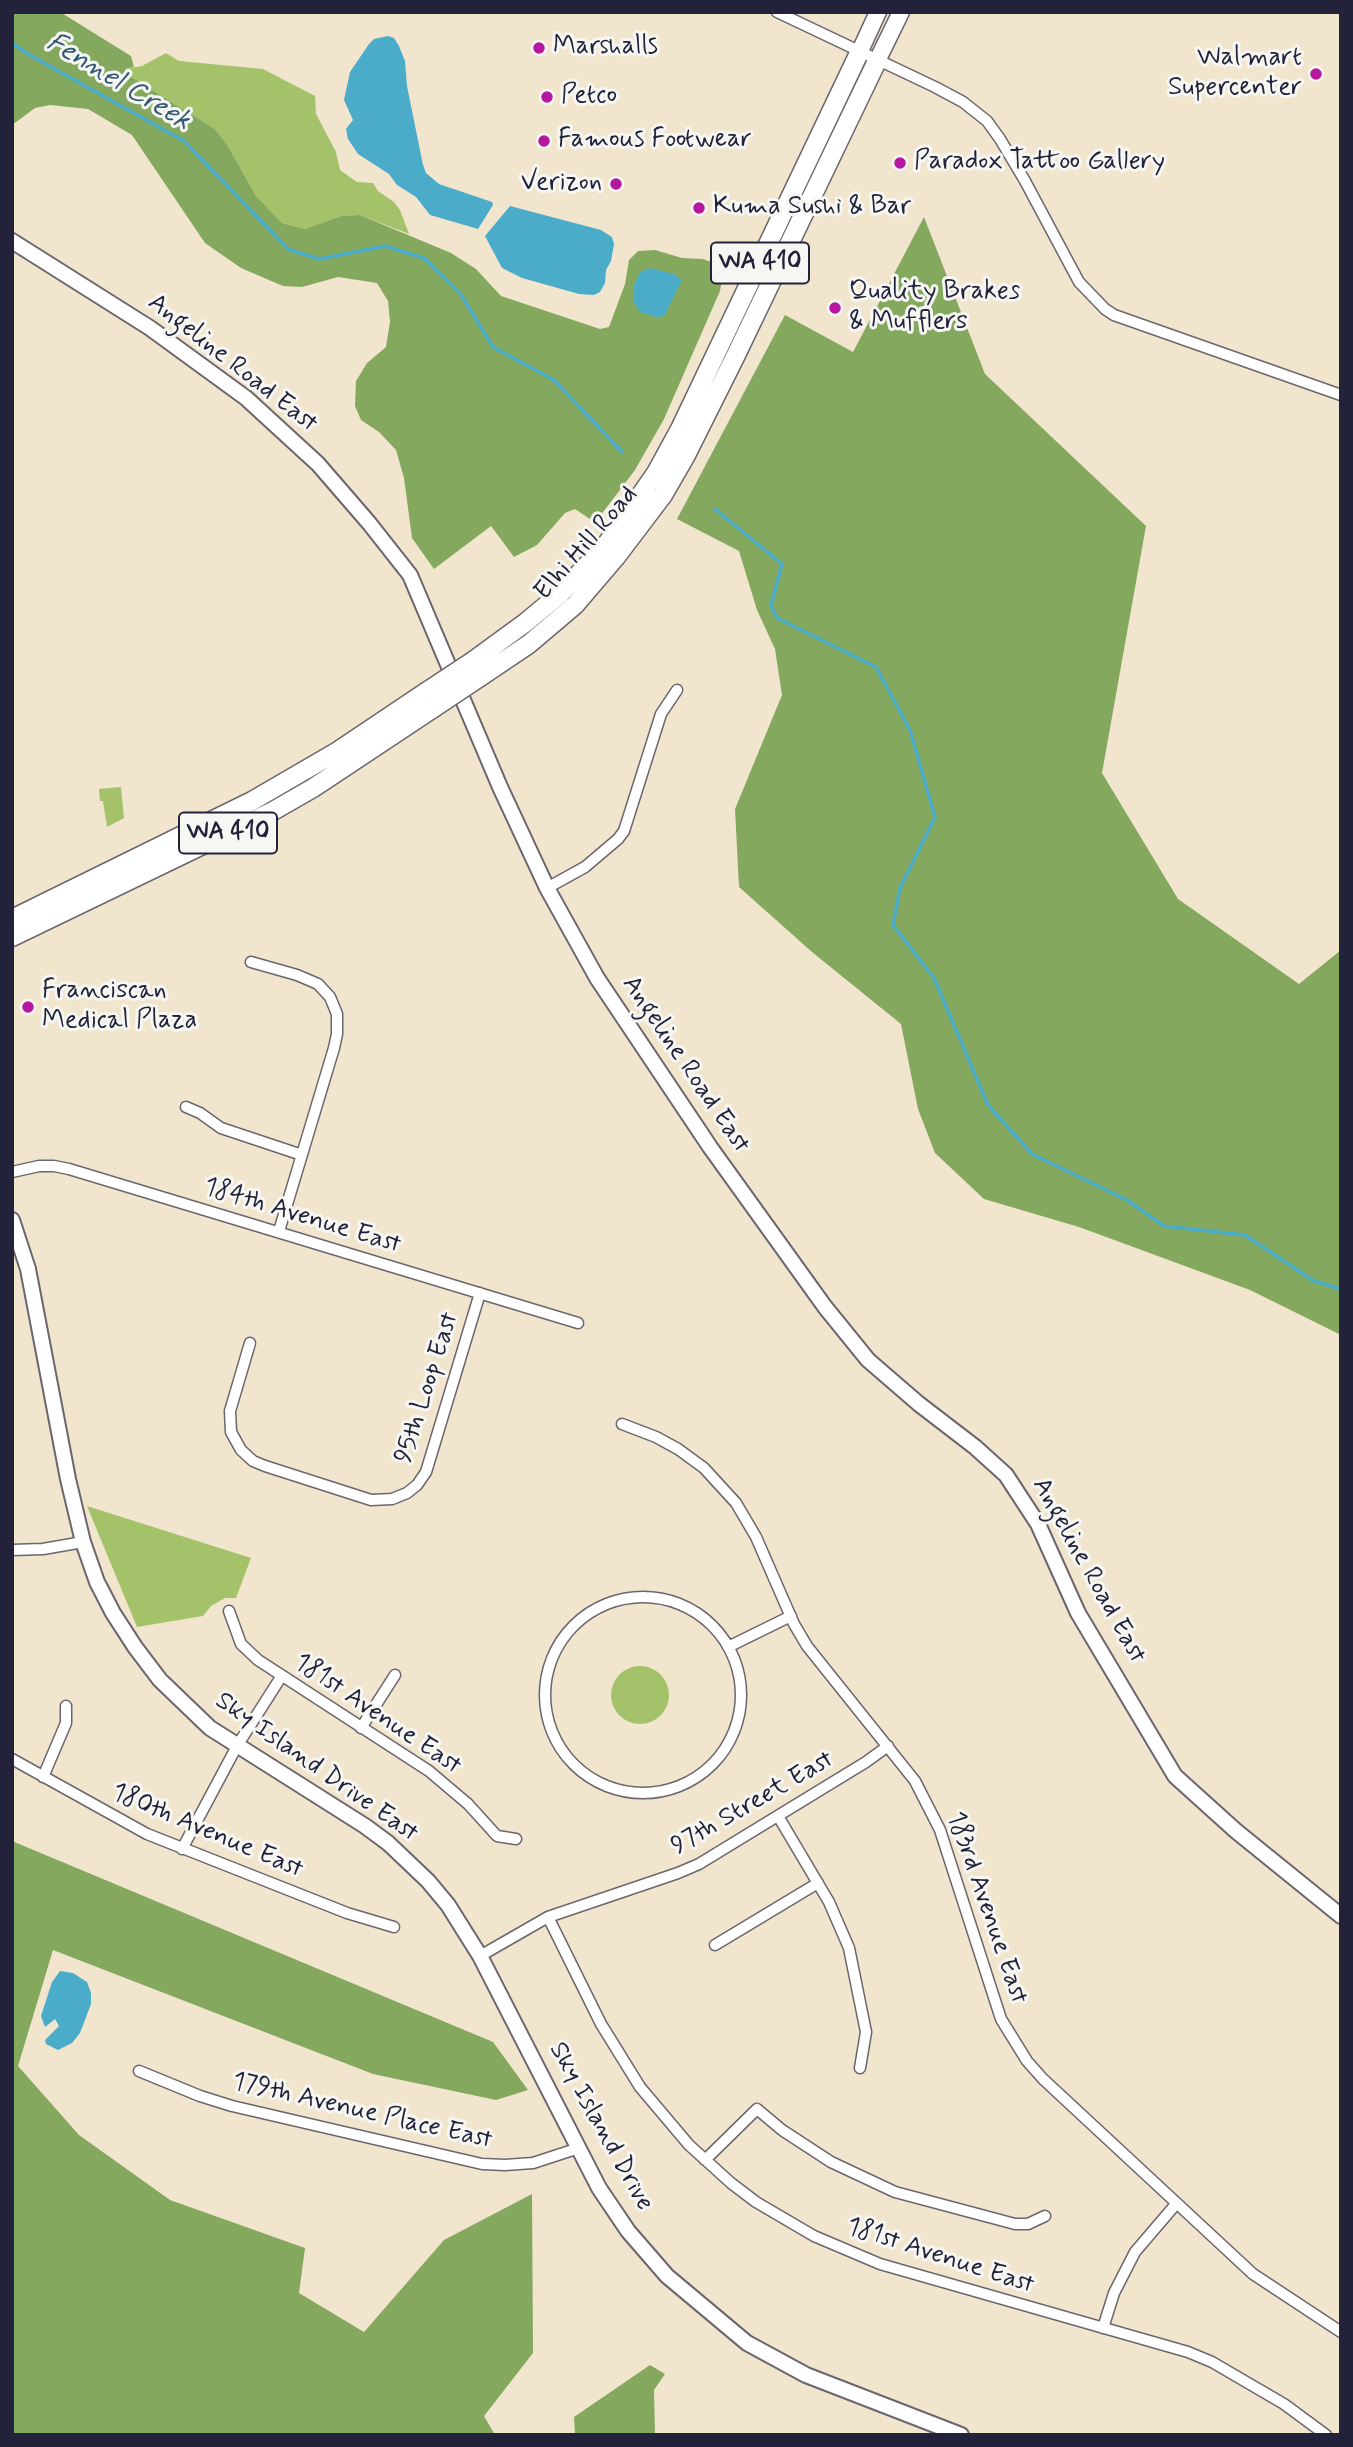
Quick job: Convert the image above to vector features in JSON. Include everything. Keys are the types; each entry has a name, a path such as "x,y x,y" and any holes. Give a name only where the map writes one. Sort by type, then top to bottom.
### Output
{"highway":[{"name":"Elhi Hill Road","path":"477,669 560,594 606,545 650,483 680,429 860,51"},
{"name":"Elhi Hill Road","path":"12,937 273,811 313,788 429,701 477,669 529,643 575,605 642,526 685,457 878,59"},
{"name":"Elhi Hill Road","path":"12,919 252,801 429,701"}],"main road":[{"name":"Elhi Hill Road","path":"860,51 878,12"},
{"name":"Elhi Hill Road","path":"878,59 901,12"}],"street":[{"path":"778,12 963,102 987,121 1000,139 1079,282 1105,309 1114,315 1341,395"},
{"name":"Angeline Road East","path":"12,241 150,328 246,398 318,464 410,575 500,787 547,887 602,985 710,1147 825,1307 868,1360 1006,1475 1038,1524 1078,1613 1175,1776 1236,1831 1341,1916"},
{"path":"547,887 585,867 624,831 662,714 677,690"},
{"path":"251,962 318,984 330,997 337,1014 334,1048 279,1231"},
{"path":"186,1107 221,1128 302,1155"},
{"name":"184th Avenue East","path":"12,1172 39,1166 69,1169 578,1323"},
{"name":"Sky Island Drive East","path":"12,1220 28,1269 68,1479 83,1542 97,1582 135,1647 160,1680 210,1728 365,1826 396,1850 448,1905 480,1956"},
{"name":"95th Loop East","path":"250,1343 230,1411 231,1432 241,1450 253,1461 264,1466 371,1500 392,1499 407,1493 426,1472 480,1293"},
{"name":"183rd Avenue East","path":"622,1424 678,1449 718,1482 747,1520 790,1616 807,1646 915,1781 940,1830 993,1999 1014,2042 1043,2080 1253,2274 1341,2332"},
{"path":"12,1550 43,1549 83,1542"},
{"path":"630,1598 656,1598 696,1613 728,1647 739,1676 741,1695 737,1723 716,1760 685,1784 648,1793 616,1790 596,1782 580,1771 558,1746 545,1708 546,1680 552,1658 563,1638 588,1614 630,1598"},
{"name":"181st Avenue East","path":"229,1611 240,1644 281,1677 449,1786 477,1812 497,1836 516,1839"},
{"path":"728,1647 790,1616"},
{"path":"361,1728 395,1675"},
{"path":"183,1849 237,1746 281,1677"},
{"path":"43,1777 66,1723 66,1706"},
{"name":"97th Street East","path":"480,1956 548,1917 699,1864 888,1746"},
{"name":"180th Avenue East","path":"12,1759 126,1824 347,1913 394,1927"},
{"path":"778,1816 818,1883 849,1948 866,2032 860,2068"},
{"path":"716,1945 818,1883"},
{"name":"181st Avenue East","path":"548,1917 620,2057 663,2117 705,2160 785,2221 848,2252 880,2264 1170,2346 1212,2362 1284,2404 1326,2435"},
{"name":"Sky Island Drive","path":"480,1956 599,2188 628,2231 667,2276 747,2343 806,2375 961,2435"},
{"name":"179th Avenue Place East","path":"139,2071 232,2106 382,2143 482,2164 533,2163 579,2148"},
{"path":"705,2160 757,2109 782,2130 831,2162 895,2192 1015,2224 1028,2224 1045,2216"},
{"path":"1103,2328 1114,2293 1135,2252 1176,2204"}],"green space":[{"path":"12,12 60,12 131,56 134,67 125,69 125,73 215,129 228,146 256,196 282,223 305,229 341,216 360,215 451,253 476,269 501,296 600,329 609,327 625,284 629,260 638,251 655,250 717,264 723,273 720,291 664,419 635,470 600,516 590,519 575,509 565,513 537,545 514,557 491,526 434,569 412,538 404,478 396,450 379,432 361,420 355,406 356,381 367,363 386,347 390,322 388,301 377,283 338,277 302,287 283,286 241,268 205,243 132,135 88,109 50,105 35,108 12,125"},
{"path":"166,53 179,61 263,69 315,96 316,114 336,152 340,170 357,182 373,183 378,191 394,202 409,234 360,215 341,216 305,229 282,223 256,196 228,146 215,129 125,73 125,69 142,66"},
{"path":"924,217 985,374 1146,526 1102,773 1178,899 1299,984 1341,950 1341,1335 1250,1290 1079,1227 984,1199 935,1153 918,1109 901,1024 812,952 739,887 735,809 782,695 775,649 757,610 739,551 677,519 785,315 853,352"},
{"path":"121,787 124,818 107,827 99,789"},
{"path":"87,1506 251,1558 236,1598 225,1598 211,1606 203,1616 137,1627"},
{"path":"634,1666 646,1666 661,1674 669,1689 669,1701 661,1716 646,1724 634,1724 619,1716 611,1701 611,1689 619,1674"},
{"path":"12,1841 493,2042 528,2090 496,2100 373,2074 53,1950 18,2066 79,2135 170,2200 305,2248 299,2293 364,2332 444,2240 532,2194 533,2353 484,2416 495,2435 12,2435"},
{"path":"650,2365 665,2374 654,2390 655,2435 575,2435 574,2417"}],"water":[{"path":"388,36 394,38 405,61 407,86 426,173 439,184 492,202 493,205 478,229 430,215 416,197 397,185 389,174 358,154 348,139 346,129 353,120 344,100 350,72 374,39"},
{"path":"510,206 601,230 612,237 614,244 611,261 600,292 594,295 579,294 522,278 502,268 485,236"},
{"path":"650,268 674,274 682,280 664,316 656,317 640,312 634,302 634,285 640,272"},
{"path":"60,1971 73,1973 87,1982 91,2004 80,2033 72,2043 58,2050 46,2044 45,2040 59,2026 55,2019 45,2027 41,2016 52,1982"}],"waterway":[{"name":"Fennel Creek","path":"12,43 184,141 288,249 319,259 385,246 424,258 460,293 493,347 554,380 622,452"},
{"name":"Fennel Creek","path":"715,509 782,564 771,605 777,618 876,667 910,730 935,817 900,888 893,925 934,978 988,1105 1032,1154 1127,1200 1164,1226 1245,1235 1314,1281 1341,1289"}],"place":[{"name":"Marshalls","path":"539,48"},
{"name":"Walmart Supercenter","path":"1316,74"},
{"name":"Petco","path":"547,97"},
{"name":"Famous Footwear","path":"544,141"},
{"name":"Paradox Tattoo Gallery","path":"900,163"},
{"name":"Verizon","path":"616,184"},
{"name":"Kuma Sushi & Bar","path":"699,208"},
{"name":"Quality Brakes & Mufflers","path":"835,308"},
{"name":"Franciscan Medical Plaza","path":"28,1007"}]}
